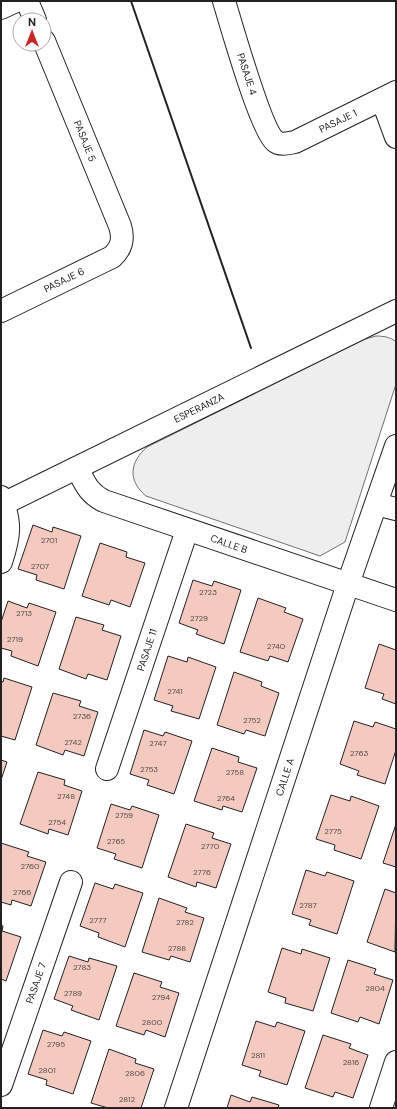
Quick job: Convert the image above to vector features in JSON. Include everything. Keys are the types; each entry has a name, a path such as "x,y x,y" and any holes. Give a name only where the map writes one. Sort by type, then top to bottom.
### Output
{"street":[{"path":"1,8 16,1"},
{"path":"28,1 32,12"},
{"name":"PASAJE 4","path":"224,1 269,134 278,143"},
{"name":"PASAJE 5","path":"49,52 120,226 123,235 122,243"},
{"path":"389,96 396,138"},
{"name":"PASAJE 1","path":"278,143 286,144 295,142 389,96"},
{"name":"PASAJE 6","path":"1,312 112,257 118,251 122,243"},
{"name":"ESPERANZA","path":"2,502 77,468 396,311"},
{"name":"CALLE A","path":"176,1108 348,584 386,506 396,446"},
{"name":"CALLE B","path":"77,468 88,488 95,497 116,506 396,600"},
{"path":"1,562 8,538 9,526 8,514 2,502"},
{"name":"PASAJE 11","path":"107,770 187,530"},
{"name":"PASAJE 7","path":"1,1085 71,882"},
{"path":"381,1108 396,1062"}],"shaded area":[{"path":"376,336 387,337 396,342 396,384 345,542 320,556 146,496 136,484 133,477 134,465 141,453 147,447 365,339"}],"building":[{"path":"33,525 52,532 53,527 81,536 64,589 36,580 37,575 18,569"},
{"path":"100,543 127,552 126,557 145,563 130,607 111,600 109,605 82,596"},
{"path":"193,580 212,586 214,581 241,590 224,644 196,634 198,630 179,623"},
{"path":"258,598 286,608 284,612 303,619 288,662 270,656 268,661 240,652"},
{"path":"8,601 27,608 29,603 56,612 38,666 11,656 12,651 1,648 1,622"},
{"path":"76,617 104,625 102,630 121,636 107,680 88,674 86,679 59,669"},
{"path":"379,644 396,650 396,704 382,699 384,694 365,688"},
{"path":"168,656 187,662 188,657 216,667 199,719 171,711 173,706 154,700"},
{"path":"234,672 262,682 261,686 279,693 265,736 246,730 244,734 217,725"},
{"path":"4,678 32,687 15,740 1,736 1,681 3,682"},
{"path":"53,693 81,701 79,706 98,712 84,756 65,750 63,755 36,745"},
{"path":"354,721 373,727 375,722 396,729 396,750 385,784 357,775 359,771 340,764"},
{"path":"144,730 163,736 165,732 192,741 174,794 147,785 149,780 130,774"},
{"path":"212,748 239,757 238,762 257,768 242,812 223,806 222,810 194,801"},
{"path":"1,760 7,762 1,780"},
{"path":"38,772 65,780 64,785 82,791 68,835 49,829 48,834 20,824"},
{"path":"331,795 350,801 351,796 379,806 361,859 334,850 335,845 316,839"},
{"path":"111,804 130,810 132,806 159,815 142,868 114,859 116,854 97,848"},
{"path":"186,824 214,833 212,838 231,844 216,888 197,882 196,887 168,877"},
{"path":"396,824 396,867 383,863"},
{"path":"1,843 29,852 27,856 46,862 31,906 12,900 11,905 1,902"},
{"path":"306,870 325,876 327,872 354,881 337,934 309,925 311,920 292,914"},
{"path":"95,883 113,889 115,884 143,893 125,947 98,937 99,933 80,926"},
{"path":"385,889 396,893 395,952 367,942"},
{"path":"159,898 187,908 185,912 204,918 190,962 171,956 169,960 142,952"},
{"path":"1,925 3,926 2,931 21,937 6,981 1,979"},
{"path":"282,948 301,954 302,949 330,958 313,1011 285,1003 286,998 268,992"},
{"path":"69,956 88,962 89,958 117,966 99,1020 71,1010 73,1006 54,999"},
{"path":"348,960 376,969 374,974 393,980 379,1024 360,1017 358,1022 331,1013"},
{"path":"134,973 162,982 160,987 179,993 165,1037 146,1030 144,1035 116,1026"},
{"path":"256,1021 275,1027 277,1022 305,1031 287,1085 259,1076 261,1071 242,1065"},
{"path":"43,1030 62,1036 64,1032 91,1041 73,1094 46,1085 47,1080 28,1074"},
{"path":"323,1035 351,1044 349,1048 368,1055 353,1098 335,1092 333,1097 305,1088"},
{"path":"109,1049 136,1059 135,1063 154,1069 141,1108 108,1108 91,1103"},
{"path":"231,1095 250,1102 252,1097 279,1105 278,1108 227,1108"}],"wall":[{"path":"131,1 251,348"}]}
